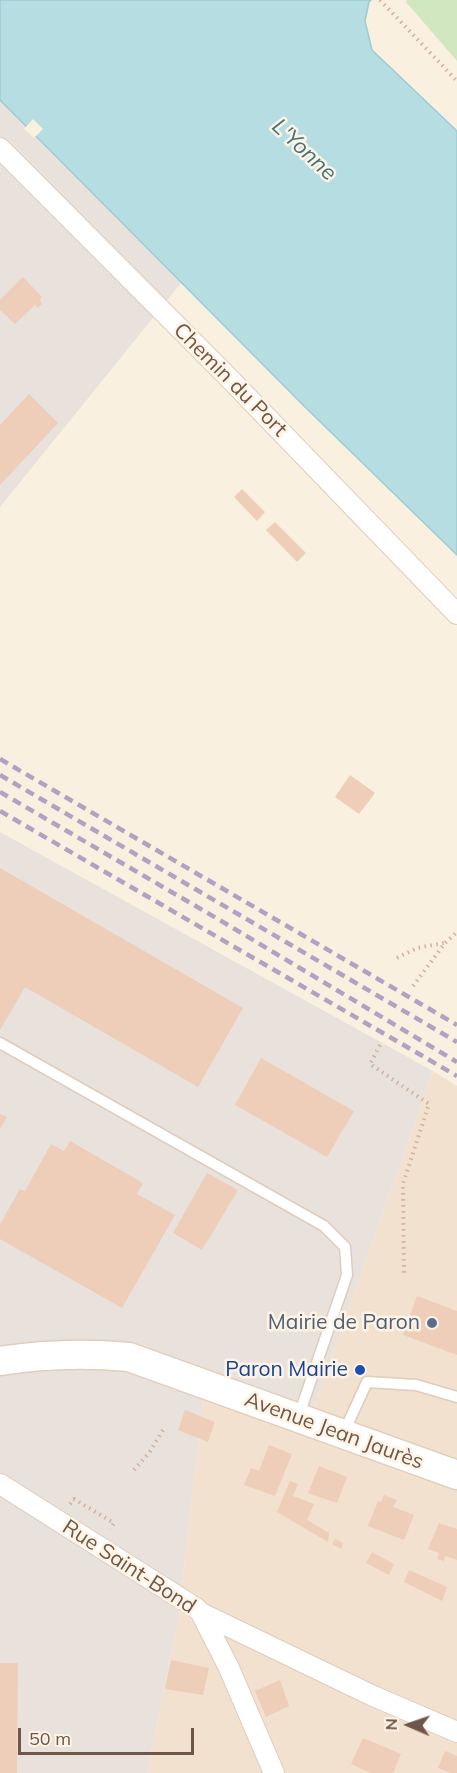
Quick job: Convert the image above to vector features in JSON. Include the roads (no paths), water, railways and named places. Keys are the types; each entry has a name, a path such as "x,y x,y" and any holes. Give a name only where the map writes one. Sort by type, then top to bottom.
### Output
{"main road":[{"name":"Avenue Jean Jaurès","path":"0,1360 38,1355 79,1354 129,1357 457,1474"}],"street":[{"name":"Chemin du Port","path":"0,148 228,377 457,614"},
{"name":"Rue Saint-Bond","path":"0,1484 196,1608 229,1668 274,1773"},
{"path":"201,1614 371,1695 457,1732"}],"lane":[{"path":"0,1043 324,1226 345,1247 347,1275 298,1418"},
{"path":"344,1434 367,1382 416,1385 457,1397"}],"water":[{"name":"L'Yonne","path":"0,0 371,0 365,21 372,50 457,131 457,555 305,407 0,100"}],"railway":[{"path":"0,759 457,1025"},
{"path":"0,775 457,1042"},
{"path":"0,792 457,1062"},
{"path":"0,811 457,1076"}],"place":[{"name":"Mairie de Paron","path":"432,1323"},
{"name":"Paron Mairie","path":"360,1370"}]}
